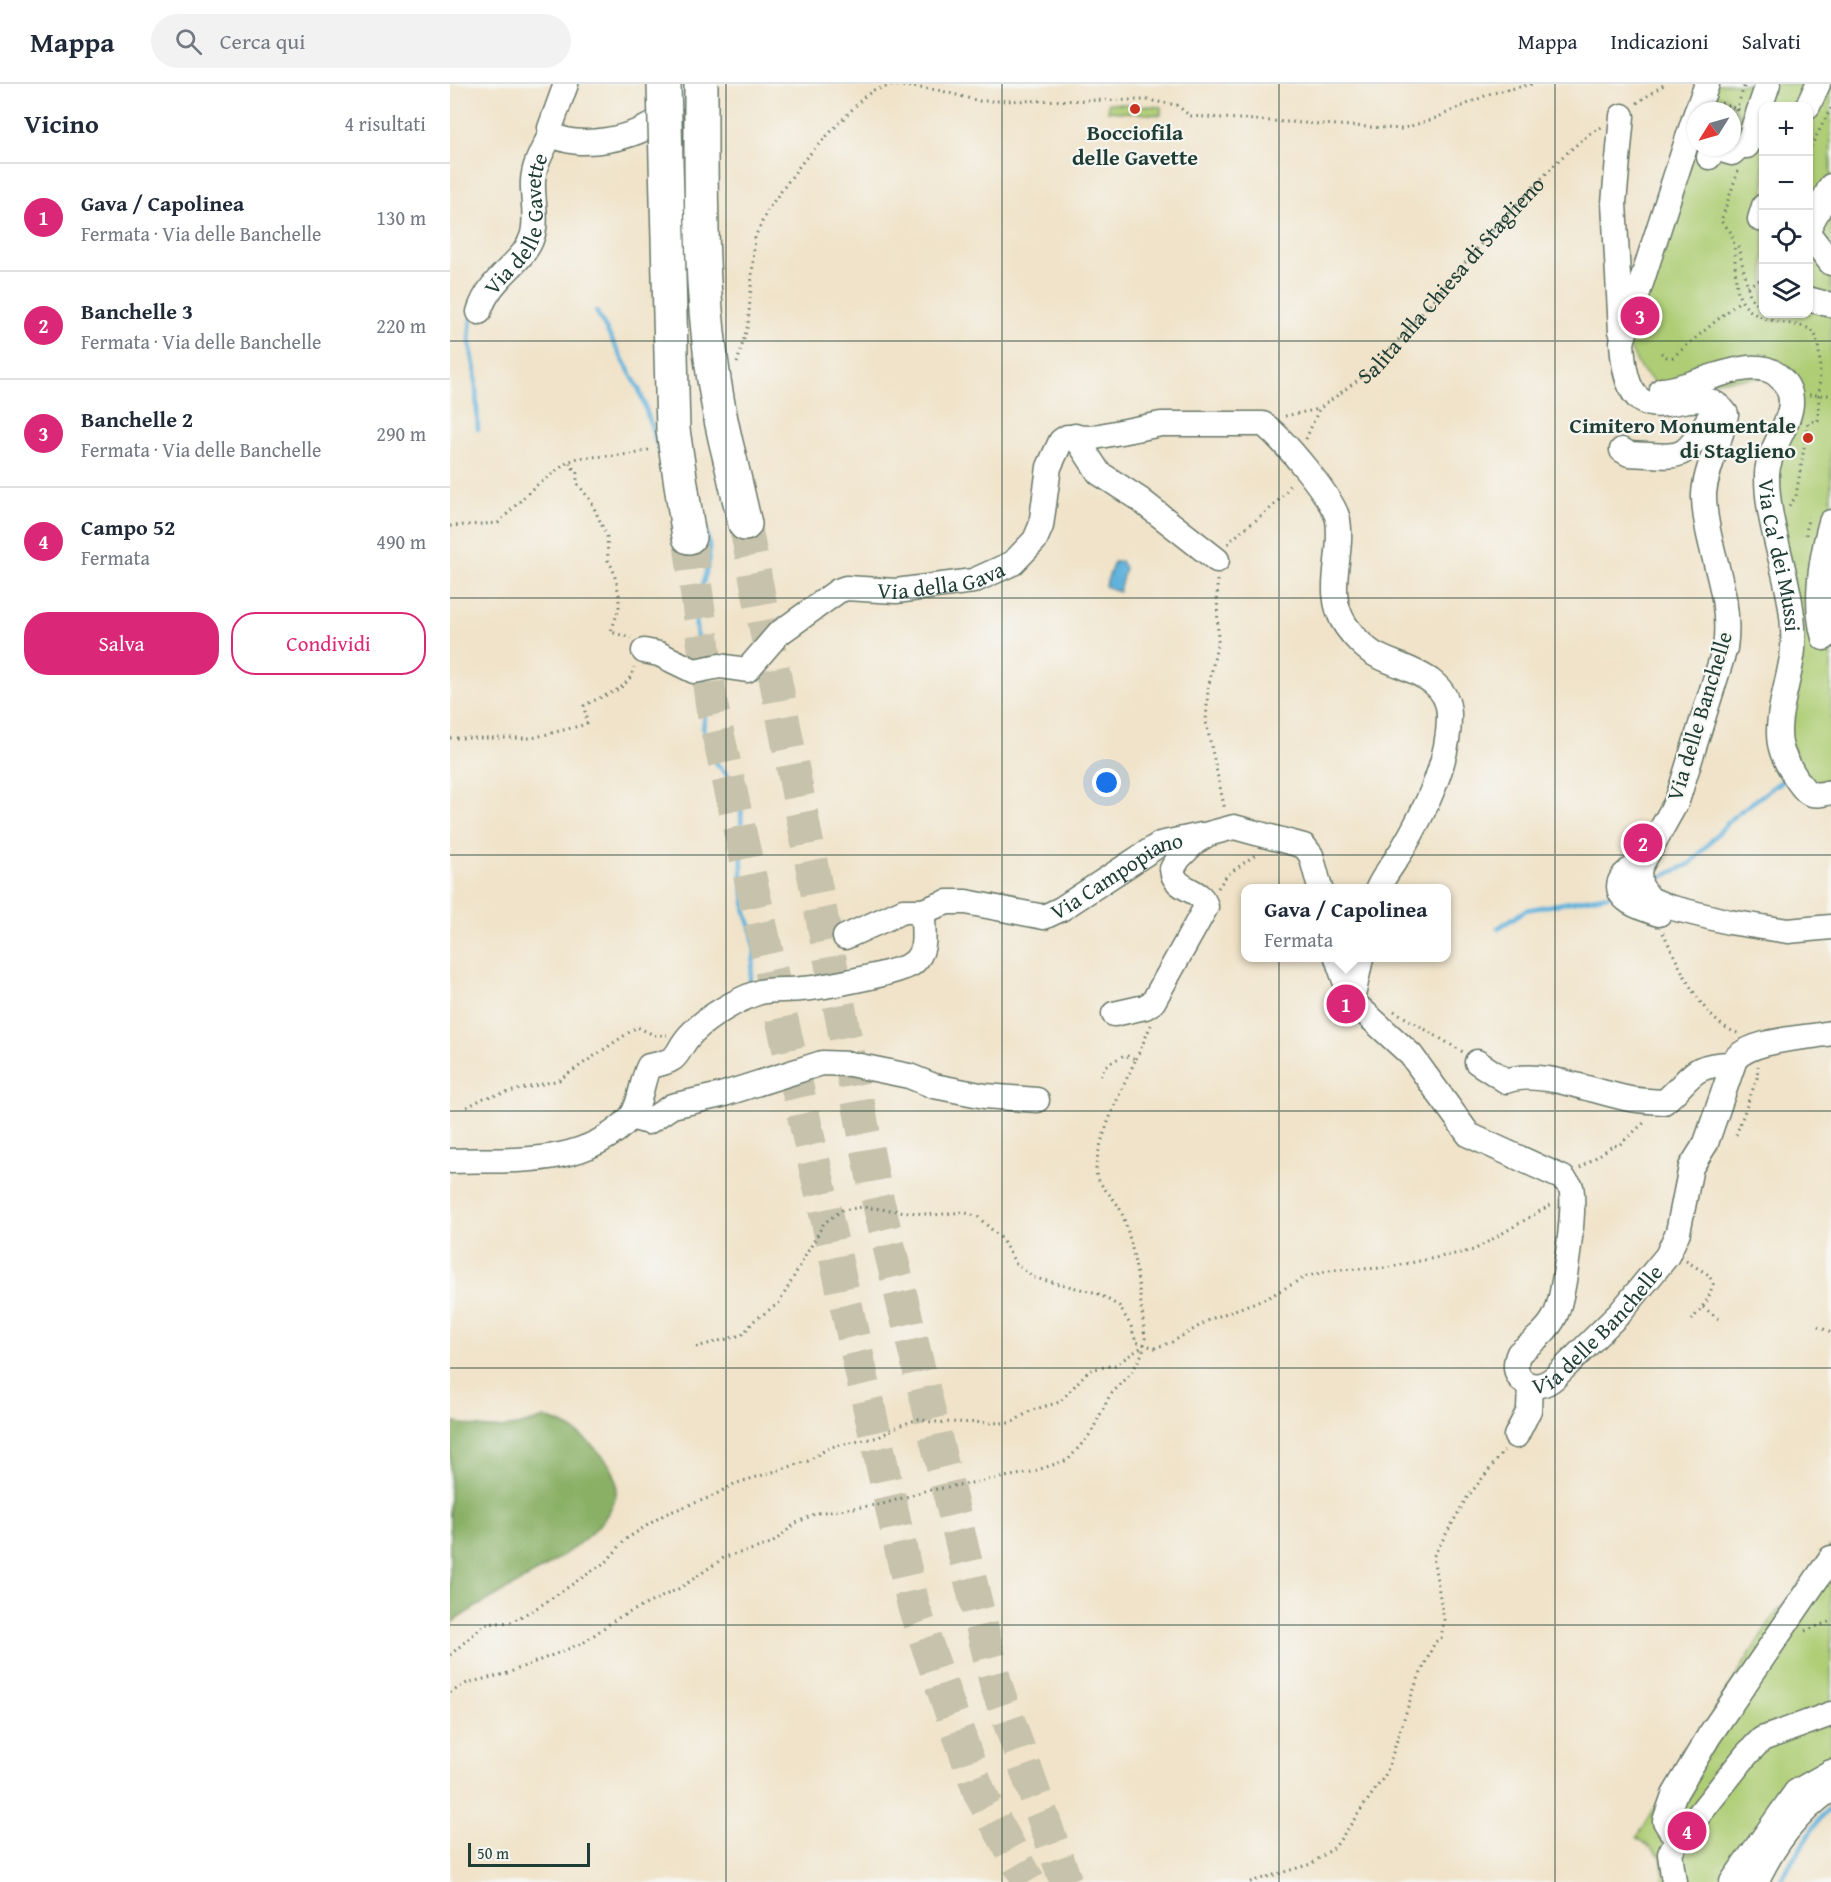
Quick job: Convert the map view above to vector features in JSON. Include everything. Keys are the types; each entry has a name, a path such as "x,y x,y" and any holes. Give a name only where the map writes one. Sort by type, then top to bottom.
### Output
{"highway":[{"path":"664,84 673,430 689,537"},
{"path":"701,84 705,320 719,417 745,524"}],"street":[{"name":"Via delle Gavette","path":"479,312 483,298 494,282 521,253 533,235 535,166 551,133 551,123 566,84"},
{"name":"Via delle Gavette","path":"551,133 565,141 620,138 641,130 659,119 684,84"},
{"path":"1708,157 1715,148 1732,153 1741,145 1747,146 1746,112 1768,84"},
{"path":"1810,102 1818,84"},
{"path":"1622,116 1614,213 1624,373 1636,397 1654,405 1709,408"},
{"path":"1622,342 1687,152"},
{"path":"1813,223 1831,186"},
{"path":"1813,237 1831,263"},
{"path":"1813,300 1831,304"},
{"name":"Via Ca' dei Mussi","path":"1622,342 1637,379 1652,391 1670,390 1736,370 1758,368 1774,373 1784,383 1791,399 1791,410 1789,419 1772,450 1767,470 1767,497 1782,562 1793,647 1780,728 1780,747 1803,790 1810,794 1831,792"},
{"name":"Via delle Banchelle","path":"1641,865 1677,801 1726,638 1728,611 1710,536 1704,496 1725,414 1720,406 1709,408"},
{"path":"1622,450 1629,454 1680,455 1690,450 1709,408"},
{"path":"1689,496 1708,434 1709,408"},
{"path":"1075,436 1090,438 1161,424 1220,426 1257,423 1275,433 1297,468 1337,514 1335,596 1345,625 1374,654 1429,679 1441,689 1449,711 1433,790 1418,822 1380,884"},
{"path":"1075,436 1099,473 1139,499 1217,560"},
{"name":"Via della Gava","path":"644,651 659,654 694,671 720,666 747,670 778,634 838,591 846,588 896,591 973,581 1000,570 1013,563 1035,540 1041,526 1046,477 1053,456 1063,439 1075,436"},
{"path":"1824,638 1820,626 1820,590 1831,522"},
{"path":"1234,827 1304,846 1311,855 1319,884"},
{"name":"Via Campopiano","path":"845,937 903,912 923,911 947,902 966,902 1044,916 1061,909 1160,844 1234,827"},
{"name":"Via Campopiano","path":"1206,907 1201,897 1175,881 1172,869 1187,850 1208,834"},
{"path":"1641,865 1622,874 1619,888 1625,899 1674,921"},
{"path":"1641,865 1639,879 1645,895 1669,907 1729,922 1788,931 1831,927"},
{"path":"1114,1014 1145,1007 1153,1002 1206,907"},
{"path":"450,1161 550,1158 584,1149 631,1117 649,1066 665,1064 677,1058 692,1032 724,1010 761,992 805,989 896,970 913,963 925,944 923,911"},
{"path":"1339,962 1357,1005 1411,1055 1469,1136 1570,1187"},
{"path":"1357,1005 1361,962"},
{"path":"1477,1062 1506,1080 1516,1077 1554,1080 1625,1098 1664,1102 1690,1075 1714,1065 1732,1064 1744,1050 1759,1044 1831,1033"},
{"path":"631,1117 648,1122 672,1106 721,1095 822,1063 850,1064 909,1076 934,1086 985,1096 1037,1100"},
{"name":"Via delle Banchelle","path":"1570,1187 1562,1292 1555,1317 1519,1353 1515,1361 1518,1375 1530,1385 1538,1388 1546,1386 1620,1313 1667,1256 1678,1232 1691,1167 1706,1143 1732,1064"},
{"path":"1516,1436 1529,1410 1530,1385"},
{"path":"1685,1830 1671,1831 1665,1821 1674,1795 1709,1736 1831,1558"},
{"path":"1685,1830 1690,1813 1747,1739 1762,1728 1831,1700"},
{"path":"1674,1882 1670,1854 1685,1830 1762,1739 1831,1714"},
{"path":"1732,1882 1796,1792 1831,1772"},
{"path":"1756,1882 1780,1836 1813,1802 1831,1789"}],"path":[{"path":"736,368 748,325 755,237 768,208 804,160 864,97 874,90 894,85 938,90 979,101 1147,100 1177,105 1190,116 1402,129 1436,118 1489,94 1532,84"},
{"name":"Salita alla Chiesa di Staglieno","path":"1217,560 1229,542 1267,512 1286,492 1297,468 1308,430 1319,409 1374,368 1501,221 1560,159 1589,134 1622,116 1652,91 1665,84"},
{"path":"1745,84 1746,112"},
{"path":"1813,144 1831,108"},
{"path":"1741,111 1746,112"},
{"path":"1741,116 1746,112"},
{"path":"1730,232 1721,221 1747,146"},
{"path":"1738,246 1747,286 1755,303 1759,304"},
{"path":"1747,286 1759,280"},
{"path":"1661,353 1667,357 1673,357 1741,300"},
{"path":"1800,395 1831,395"},
{"path":"1257,423 1319,409"},
{"path":"450,526 498,523 533,488 568,462 589,456 634,454 657,447"},
{"path":"450,738 532,738 587,723 584,706 624,687 632,676 636,658 644,651 636,640 611,632 619,609 619,594 614,569 608,561 607,537 591,501 577,483 577,473 568,462"},
{"path":"1217,560 1218,641 1208,689 1206,722 1222,804 1234,827"},
{"path":"1206,907 1227,874 1286,841"},
{"path":"1644,908 1656,920 1686,977 1714,1018 1730,1031 1758,1038 1757,1078 1736,1135"},
{"path":"1357,1005 1388,1007 1477,1062"},
{"path":"467,1107 484,1098 559,1080 637,1027 656,1036 692,1032"},
{"path":"450,1693 467,1683 505,1674 583,1643 616,1619 680,1588 725,1557 771,1544 796,1523 817,1513 883,1504 925,1491 1028,1473 1068,1460 1091,1433 1110,1395 1131,1374 1145,1338 1129,1235 1120,1208 1099,1182 1096,1168 1109,1125 1136,1059 1124,1055 1106,1066 1099,1079"},
{"path":"696,1347 742,1335 755,1320 779,1303 824,1223 842,1210 863,1207 933,1215 963,1212 978,1218 1001,1238 1016,1264 1035,1278 1097,1293 1119,1306 1131,1326 1134,1338 1144,1345 1155,1348 1172,1342 1211,1319 1269,1296 1306,1276 1334,1270 1386,1268 1474,1250 1570,1187 1588,1161 1614,1145 1618,1146 1664,1102"},
{"path":"1667,1256 1675,1256 1692,1263 1712,1279 1712,1291 1692,1320"},
{"path":"1703,1307 1720,1320"},
{"path":"1818,1326 1831,1333"},
{"path":"450,1655 485,1624 511,1622 540,1606 607,1561 626,1539 664,1514 711,1497 735,1484 808,1461 830,1447 879,1437 898,1426 919,1419 931,1422 1011,1423 1032,1410 1060,1402 1089,1370 1115,1365 1135,1354 1144,1345"},
{"path":"1250,1882 1311,1864 1326,1856 1380,1783 1392,1756 1414,1688 1435,1642 1441,1638 1444,1620 1433,1557 1466,1499 1516,1436"}],"green space":[{"name":"Cimitero Monumentale di Staglieno","path":"1711,84 1831,84 1831,783 1821,785 1810,781 1785,735 1799,657 1773,506 1783,376 1657,385 1640,368 1629,346 1693,156 1741,156 1741,102 1704,102"},
{"name":"Bocciofila delle Gavette","path":"1108,103 1161,107 1161,115 1108,111"},
{"path":"545,1418 578,1433 605,1459 617,1484 611,1509 591,1533 564,1555 450,1624 450,1421 476,1427 498,1428"},
{"path":"1831,1546 1831,1776 1737,1882 1662,1882 1664,1877 1661,1856 1637,1837 1770,1621"}],"water":[{"path":"1121,561 1125,568 1119,592 1105,586 1114,562"}],"waterway":[{"path":"596,311 639,389 660,452"},
{"path":"471,319 469,339 475,370 478,429"},
{"path":"701,521 709,546 709,557 698,602 696,621 701,661"},
{"path":"703,676 705,712 703,729 716,763 735,783 741,800 742,874 746,913 752,930 755,952 749,986"},
{"path":"1648,883 1690,864 1733,817 1787,777"},
{"path":"1498,928 1526,910 1614,894"},
{"path":"1779,1882 1819,1819 1831,1808"}],"tunnel":[{"path":"745,524 875,1189 996,1685 1066,1882"},
{"path":"689,537 712,707 914,1608 980,1794 1029,1882"}],"place":[{"name":"Bocciofila delle Gavette","path":"1135,109"},
{"name":"Banchelle 2","path":"1640,316"},
{"name":"Cimitero Monumentale di Staglieno","path":"1808,438"},
{"name":"Banchelle 3","path":"1643,843"},
{"name":"Gava / Capolinea","path":"1346,1004"},
{"name":"Campo 52","path":"1687,1831"}]}
